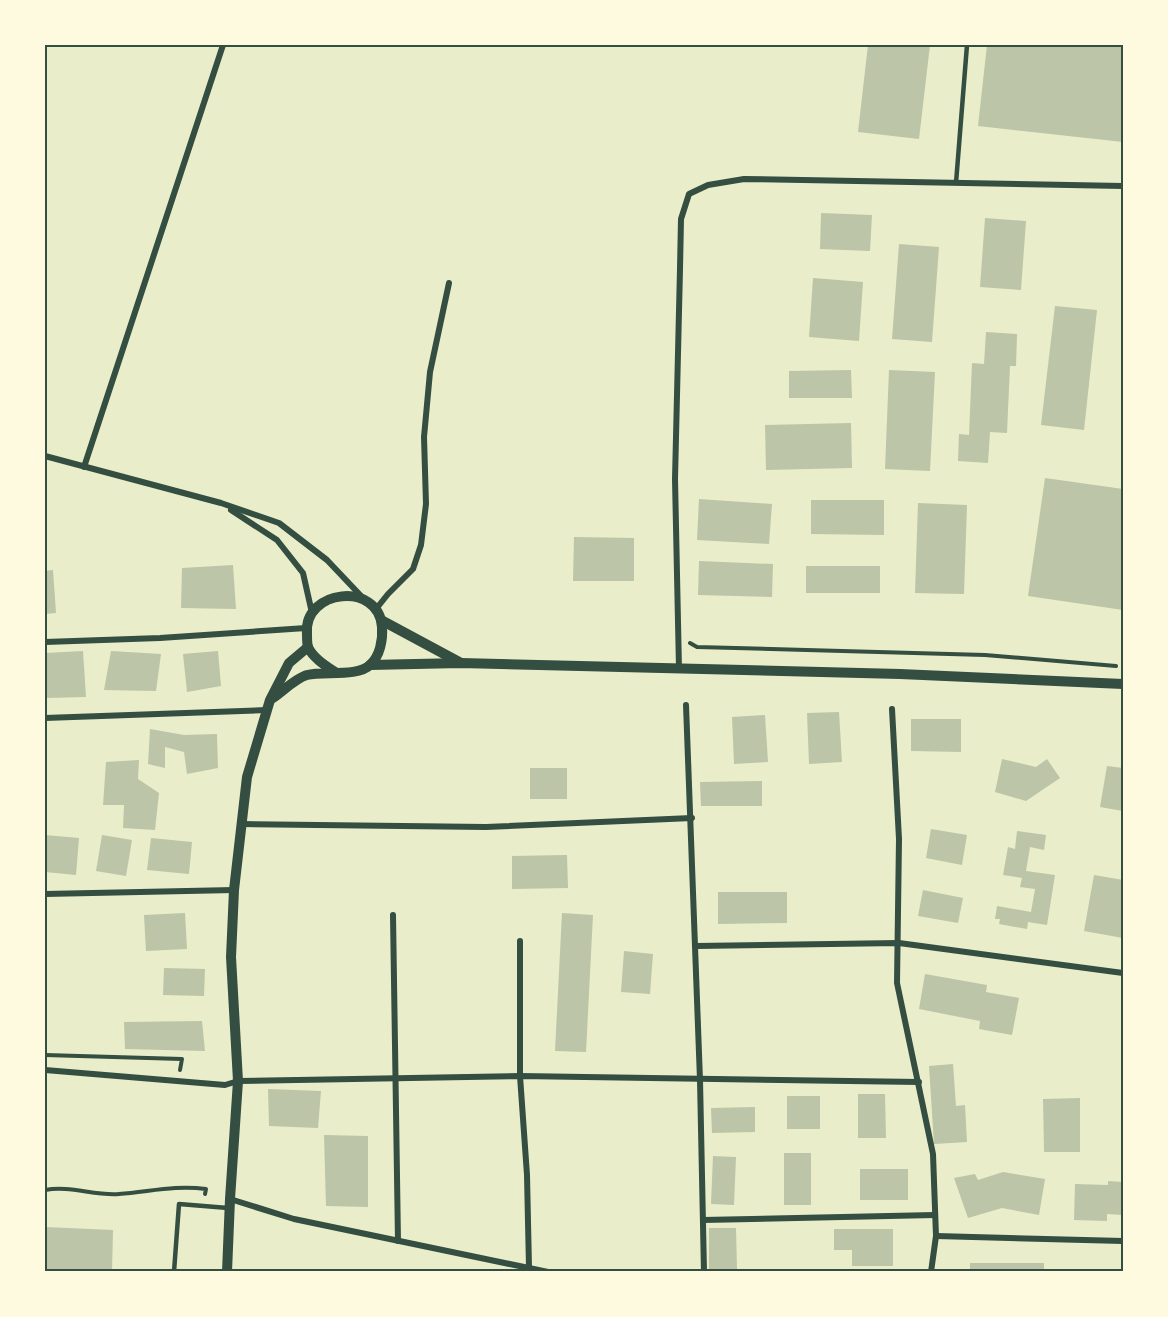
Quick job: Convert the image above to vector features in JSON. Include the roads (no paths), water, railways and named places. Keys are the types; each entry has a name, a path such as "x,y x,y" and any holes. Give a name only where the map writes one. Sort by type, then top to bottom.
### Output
{"street":[{"path":"84,467 222,45"},
{"path":"679,669 675,479 681,219 689,194 708,185 744,179 1123,186"},
{"path":"376,609 413,568 421,545 426,504 424,436 430,372 449,283"},
{"path":"45,456 221,503 279,524 327,560 376,609 381,620 383,642 370,665"},
{"path":"221,503 277,540 303,573 312,614"},
{"path":"335,672 320,662 308,647 306,628 312,614 321,603 336,596 351,595 366,601"},
{"path":"381,620 462,663"},
{"path":"45,642 159,638 306,628"},
{"path":"227,1272 229,1203 238,1081 231,957 234,890 247,777 269,705 289,663 308,647"},
{"path":"45,718 269,705 305,675 357,672 370,665 462,663 900,674 1123,684"},
{"path":"686,705 692,818 704,1272"},
{"path":"892,709 899,839 897,983 933,1154 936,1236 931,1272"},
{"path":"241,824 486,827 692,818"},
{"path":"45,894 234,890"},
{"path":"393,915 398,1241"},
{"path":"520,941 520,1076 527,1175 529,1268"},
{"path":"696,946 899,943 1123,974"},
{"path":"45,1070 225,1085 238,1081 520,1076 919,1082"},
{"path":"229,1203 294,1219 548,1272"},
{"path":"703,1220 935,1215"},
{"path":"936,1236 1123,1241"}],"lane":[{"path":"956,183 967,45"},
{"path":"174,1272 179,1204 203,1206 229,1203"}]}
